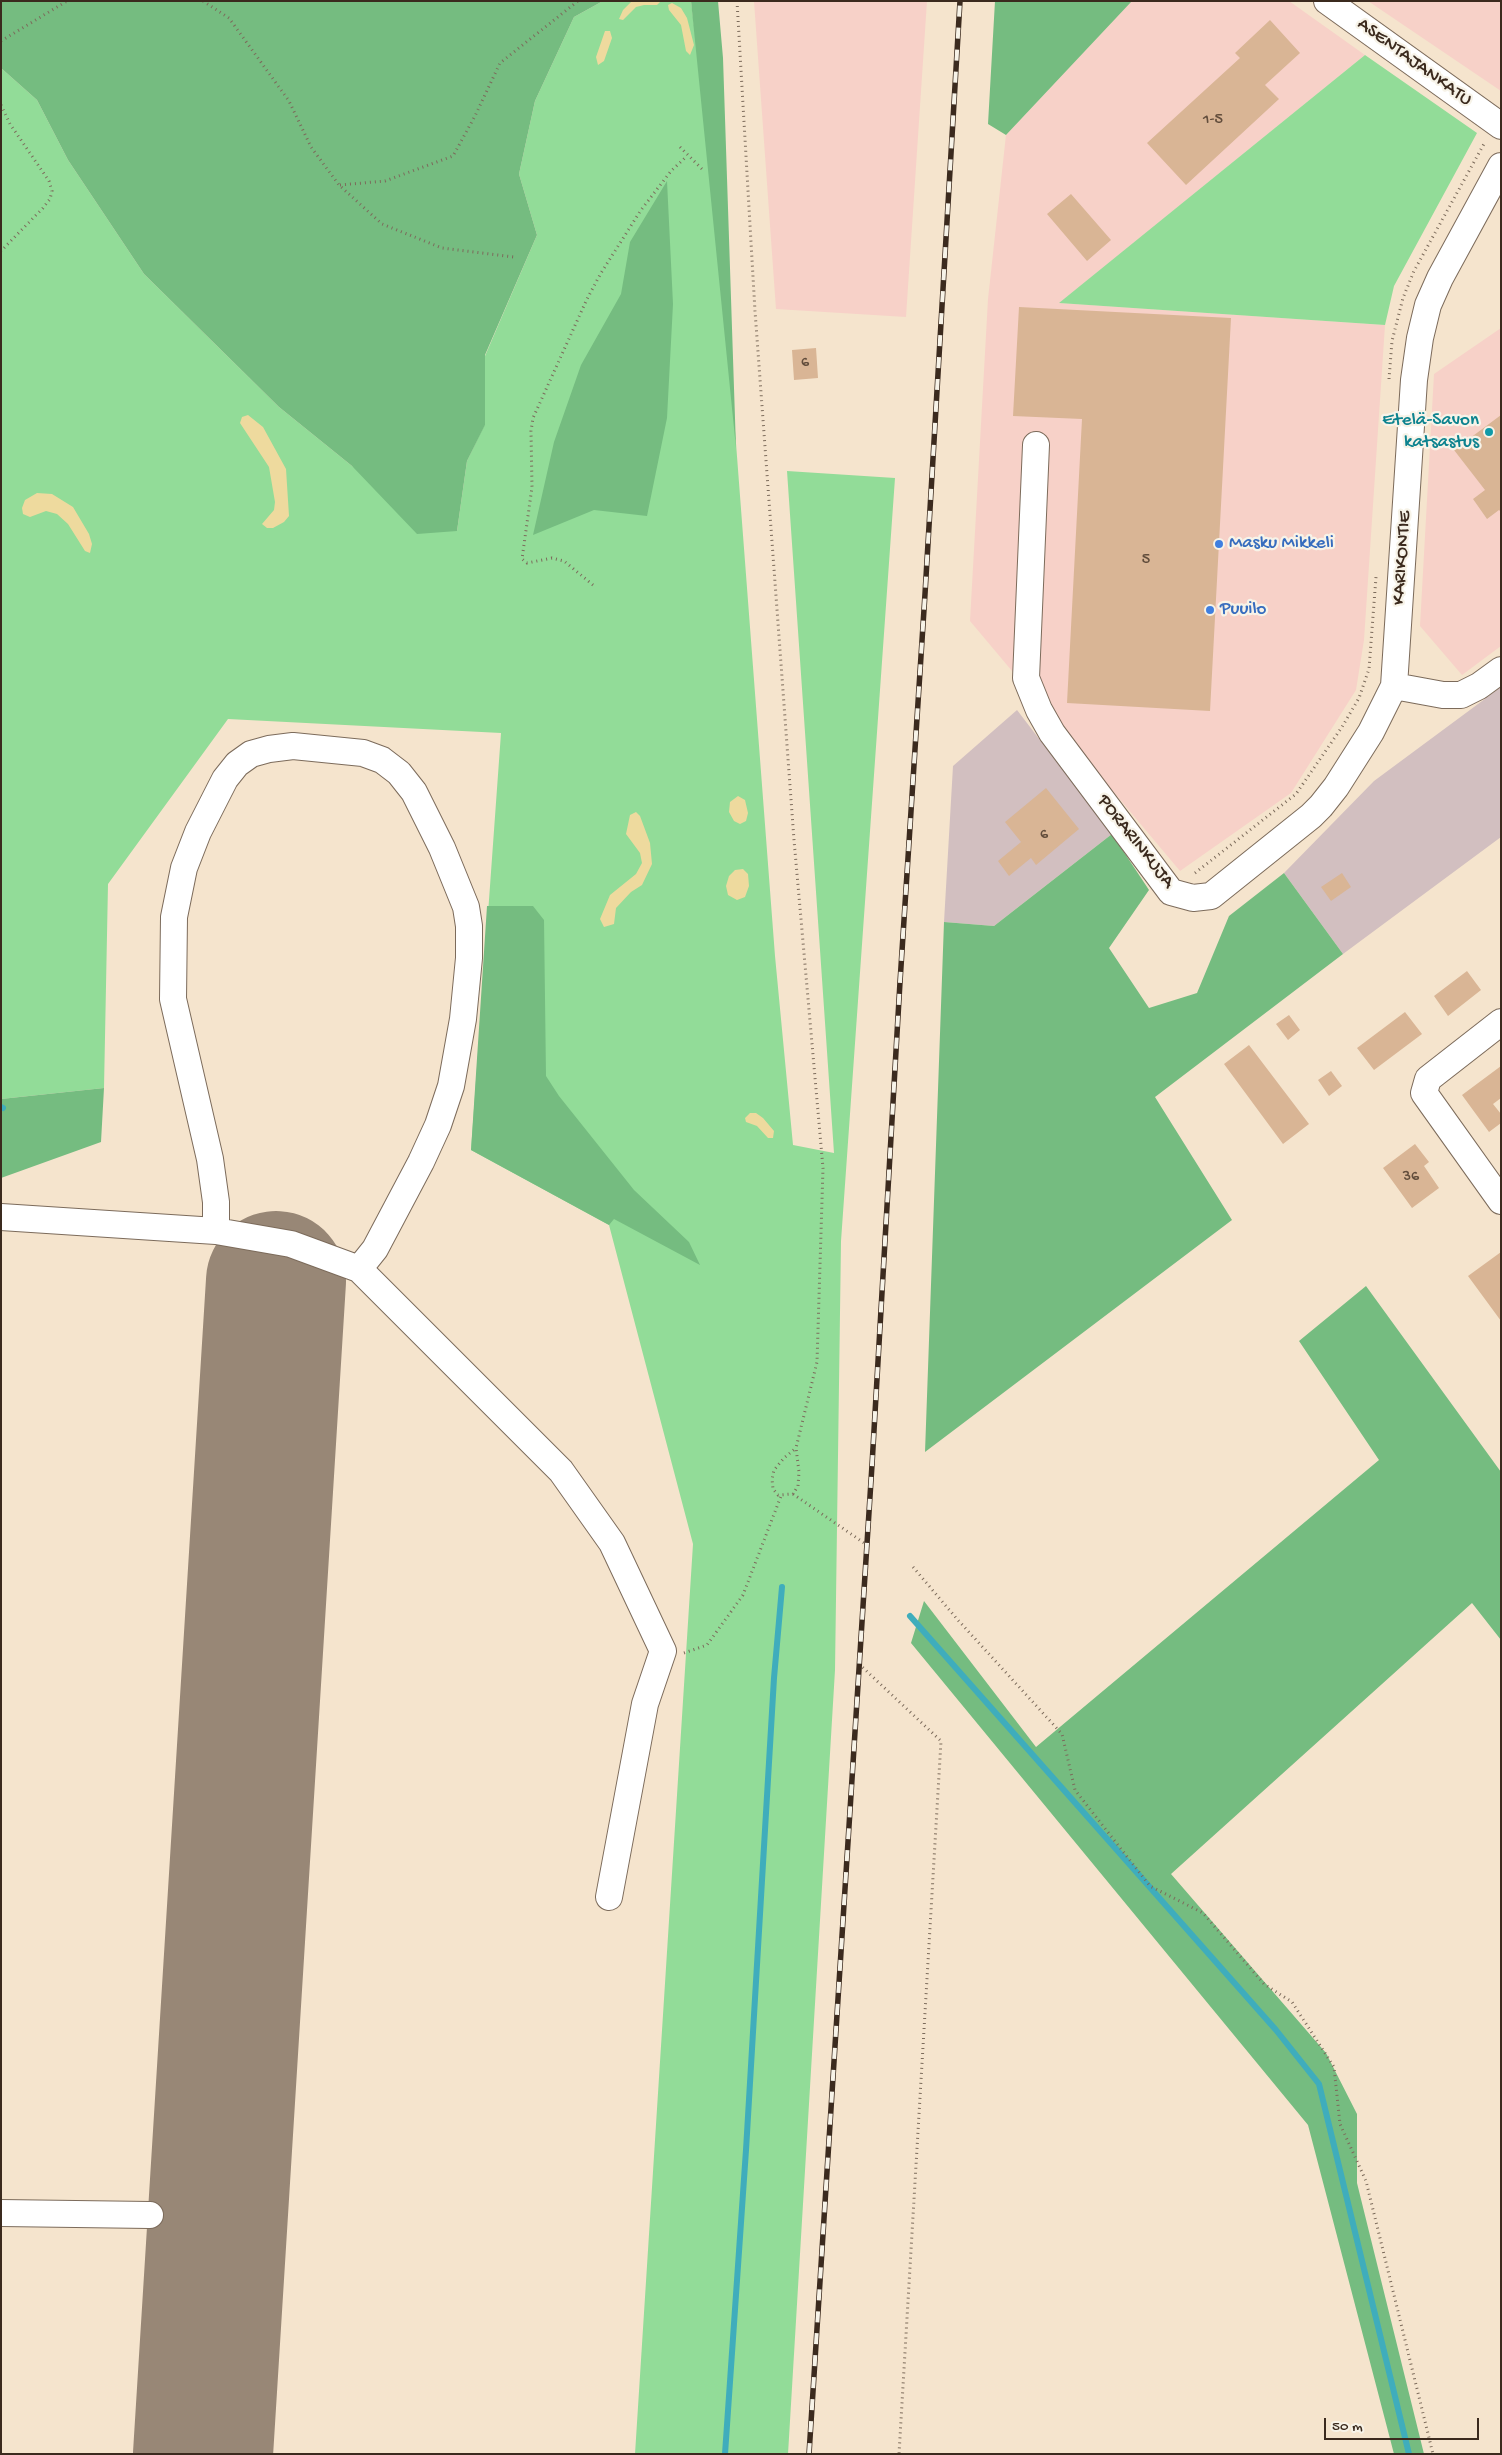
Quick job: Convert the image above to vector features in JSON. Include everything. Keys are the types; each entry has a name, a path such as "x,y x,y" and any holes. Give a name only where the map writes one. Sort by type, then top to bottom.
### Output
{"street":[{"name":"ASENTAJANKATU","path":"1327,1 1493,134"},
{"name":"KARIKONTIE","path":"1211,896 1321,806 1336,787 1371,732 1394,686 1414,380 1420,338 1428,305 1440,278 1501,166"},
{"name":"PORARINKUJA","path":"1036,445 1026,678 1043,718 1073,762 1171,892 1193,898 1211,896"},
{"path":"1394,686 1443,695 1460,695 1479,686 1501,670"},
{"path":"216,1231 216,1202 210,1159 173,998 174,917 184,868 198,832 224,779 251,754 269,748 293,746 363,753 388,764 399,773 414,792 442,848 466,907 469,926 469,958 463,1019 451,1086 438,1125 421,1162 375,1249 359,1269"},
{"path":"1501,1022 1428,1079 1424,1093 1501,1201"},
{"path":"1,1217 216,1231 291,1244 359,1269 561,1471 612,1543 663,1651 645,1704 609,1897"},
{"path":"1,2214 150,2215"}],"path":[{"path":"1,41 67,1"},
{"path":"203,1 229,18 253,48 289,101 311,147 339,185 382,224 442,248 514,257"},
{"path":"339,185 385,181 452,156 476,116 500,63 578,1"},
{"path":"736,1 755,311 791,800 823,1168 817,1362 796,1448 799,1472 798,1486 793,1494"},
{"path":"1,105 10,124 49,181 52,191 50,199 43,208 1,251"},
{"path":"1388,386 1392,341 1403,298 1414,272 1493,134"},
{"path":"680,147 703,170"},
{"path":"593,585 564,561 552,558 527,562 522,559 532,487 531,431 533,418 587,299 601,273 641,210 671,171 687,156"},
{"path":"1171,892 1296,794 1342,727 1359,698 1369,669 1376,570"},
{"path":"796,1448 774,1470 772,1479 773,1490 781,1496 793,1494 867,1545"},
{"path":"663,1651 686,1654 707,1645 743,1595 781,1496"},
{"path":"913,1567 956,1619 1062,1734 1075,1790 1150,1886 1202,1913 1264,1984 1292,2002 1334,2067 1340,2124 1366,2181 1433,2454"},
{"path":"859,1664 941,1741 899,2454"}],"shaded area":[{"path":"754,1 927,1 906,317 776,309"},
{"path":"1132,1 1289,1 1365,55 1060,303 1385,325 1364,640 1356,690 1291,793 1180,871 970,621 988,299 1006,135"},
{"path":"1368,1 1501,1 1501,91"},
{"path":"1501,328 1501,646 1462,675 1420,626 1434,374"},
{"path":"1501,687 1501,837 1343,954 1284,873 1374,781"},
{"path":"1017,710 1112,834 994,926 944,922 953,766"}],"green space":[{"path":"1,1 603,1 574,17 535,101 519,174 537,235 485,355 485,425 467,461 457,531 417,534 352,466 279,407 144,274 68,160 37,100 1,68"},
{"path":"603,1 691,1 721,246 775,956 793,1145 834,1153 787,471 895,478 841,1241 835,1670 788,2454 635,2454 693,1544 609,1225 471,1150 501,733 228,719 108,884 104,1088 1,1099 1,68 37,100 68,160 144,274 279,407 352,466 457,531 467,461 485,424 485,356 537,235 519,174 535,101 574,17"},
{"path":"691,1 718,1 723,58 736,448"},
{"path":"995,1 1132,1 1006,135 988,124"},
{"path":"1365,55 1477,133 1394,286 1385,325 1059,303"},
{"path":"667,181 673,304 667,418 647,516 594,510 533,535 554,442 581,365 621,294 630,242"},
{"path":"1112,834 1149,890 1109,948 1149,1008 1197,993 1229,916 1284,873 1343,954 1155,1097 1232,1220 925,1452 944,922 994,926"},
{"path":"487,906 533,906 544,920 546,1076 559,1096 634,1190 689,1242 700,1265 614,1219 609,1225 471,1150"},
{"path":"104,1088 101,1142 1,1178 1,1099"},
{"path":"1366,1286 1501,1472 1501,1640 1472,1603 1171,1874 1326,2053 1357,2114 1357,2183 1424,2454 1394,2454 1308,2125 911,1643 924,1601 1036,1747 1379,1460 1299,1341"}],"sand":[{"path":"632,1 660,2 657,5 636,7 623,20 619,19 623,10"},
{"path":"672,3 681,8 687,18 694,45 690,55 686,51 681,25 669,10 668,5"},
{"path":"605,31 610,31 612,38 604,61 598,65 596,57"},
{"path":"248,415 263,427 286,469 289,516 284,522 273,528 267,528 262,524 274,510 275,502 269,467 240,423 242,417"},
{"path":"37,493 52,494 73,507 89,534 92,544 90,553 85,551 68,524 57,514 46,511 30,517 23,514 22,508 25,500"},
{"path":"738,796 745,800 748,813 746,821 740,824 734,821 729,812 730,802"},
{"path":"636,812 640,816 650,843 652,864 642,885 631,892 616,908 614,924 604,927 600,919 610,895 636,874 642,863 640,853 626,834 630,815"},
{"path":"743,869 748,874 749,886 745,897 737,900 728,895 726,886 729,876 735,870"},
{"path":"750,1113 756,1113 763,1118 774,1131 773,1138 768,1138 757,1126 746,1122 745,1118"}],"building":[{"path":"1270,20 1300,53 1265,85 1279,99 1186,185 1147,143 1240,58 1235,53"},
{"path":"1071,194 1111,240 1087,261 1047,214"},
{"path":"1019,307 1231,318 1210,711 1067,703 1082,419 1013,416"},
{"path":"816,348 818,378 794,380 792,350"},
{"path":"1501,415 1501,512 1499,510 1487,519 1473,499 1485,490 1454,450"},
{"path":"1046,788 1079,829 1036,865 1031,858 1009,876 998,861 1021,842 1005,822"},
{"path":"1342,873 1351,887 1331,901 1321,887"},
{"path":"1467,971 1481,990 1448,1016 1434,996"},
{"path":"1405,1012 1422,1034 1374,1070 1357,1048"},
{"path":"1289,1015 1300,1030 1288,1040 1276,1024"},
{"path":"1249,1045 1309,1124 1283,1144 1224,1064"},
{"path":"1501,1066 1501,1098 1493,1104 1501,1114 1501,1123 1489,1132 1462,1095"},
{"path":"1331,1071 1342,1086 1329,1096 1318,1080"},
{"path":"1415,1144 1429,1162 1424,1166 1439,1188 1412,1208 1383,1168"},
{"path":"1501,1252 1501,1321 1468,1276"}],"waterway":[{"path":"725,2454 746,2150 774,1678 782,1587"},
{"path":"910,1616 1276,2030 1319,2084 1409,2454"}],"runway":[{"path":"203,2454 276,1281"}],"railway":[{"path":"809,2454 872,1465 960,1"}],"place":[{"name":"Etelä-Savon katsastus","path":"1489,432"},
{"name":"Masku Mikkeli","path":"1219,544"},
{"name":"Puuilo","path":"1210,610"}]}
